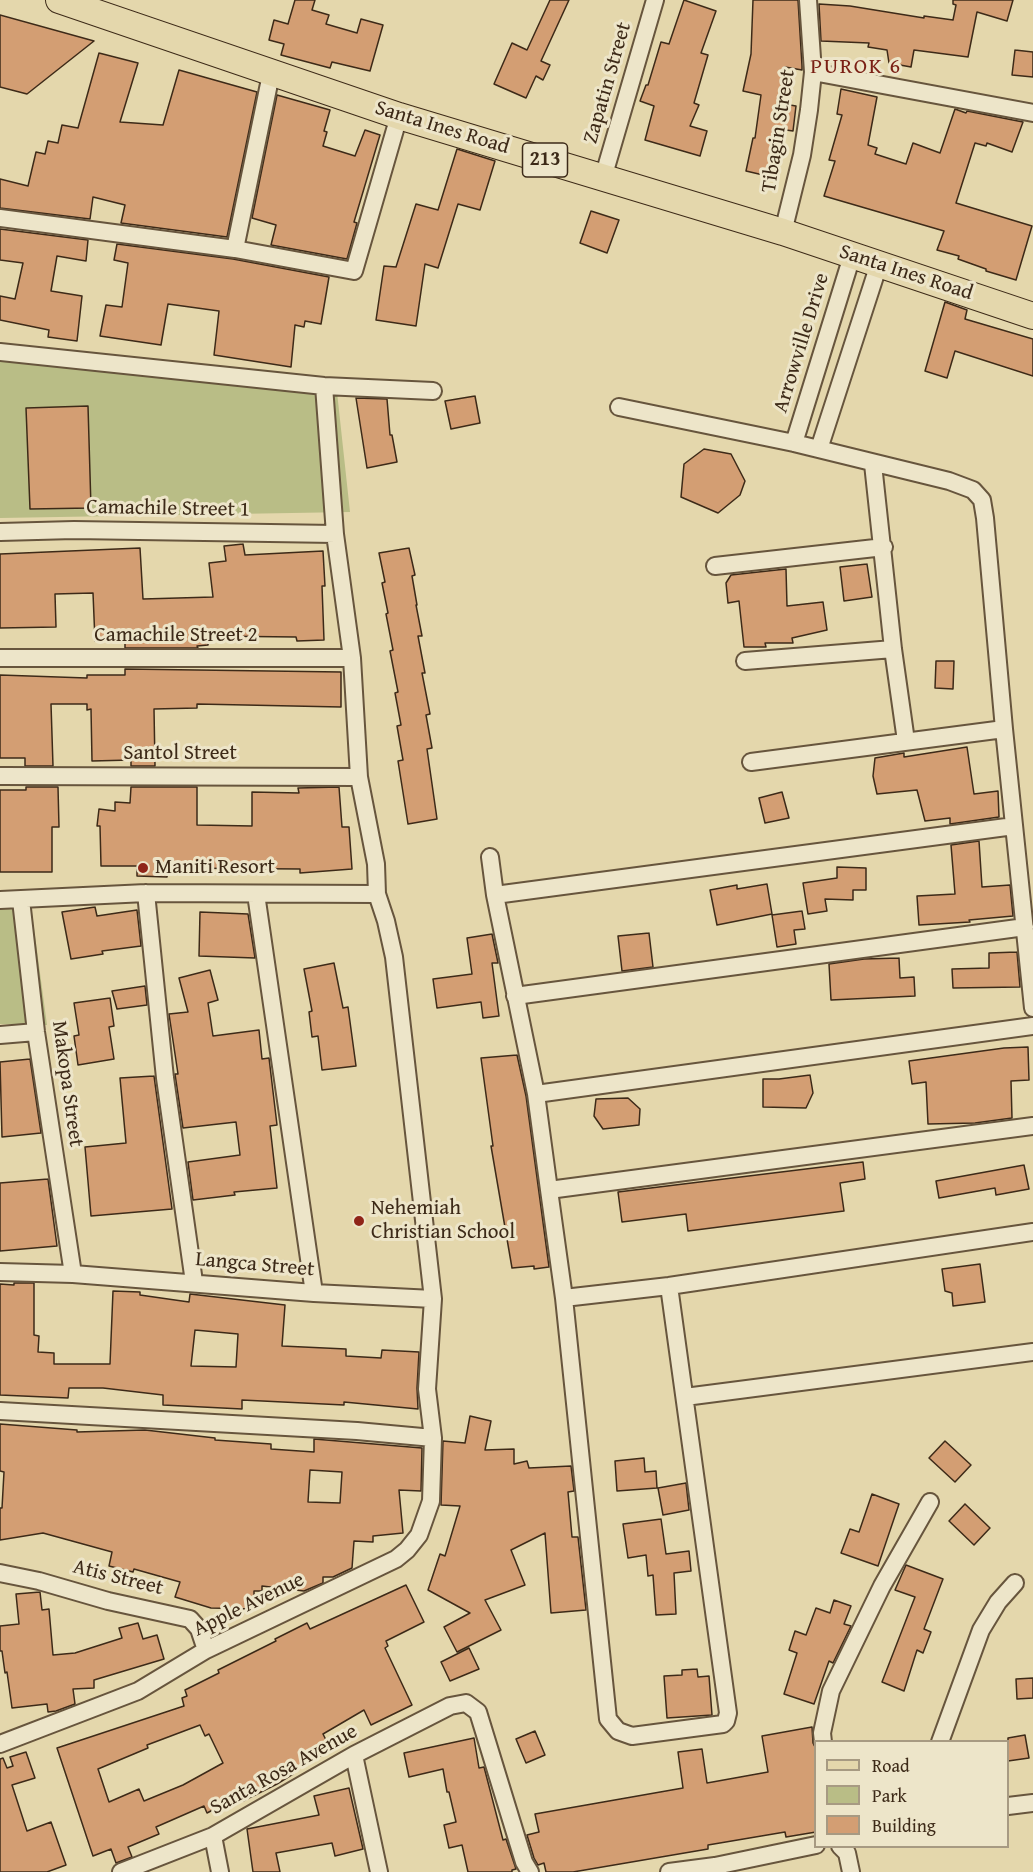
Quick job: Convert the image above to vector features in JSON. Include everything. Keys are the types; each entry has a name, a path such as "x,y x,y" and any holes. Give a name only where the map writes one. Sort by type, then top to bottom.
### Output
{"main road":[{"name":"Santa Ines Road","path":"59,0 399,116 783,232 1033,316"}],"street":[{"name":"Zapatin Street","path":"603,178 655,0"},
{"name":"Tibagin Street","path":"783,232 802,155 813,72 808,0"},
{"path":"813,72 1033,113"},
{"path":"235,249 271,74"},
{"path":"0,218 235,249 354,271 399,116"},
{"name":"Arrowville Drive","path":"794,443 852,255"},
{"path":"819,449 879,264"},
{"path":"831,328 856,336"},
{"path":"0,352 324,387 433,391"},
{"path":"813,383 838,390"},
{"name":"Apple Avenue","path":"0,1744 138,1691 206,1650 396,1559 407,1550 418,1535 431,1501 433,1438 427,1389 433,1299 394,957 377,894 376,864 360,777 352,658 334,534 324,387"},
{"path":"619,407 794,443 949,481 973,490 982,500 1033,1008"},
{"path":"873,464 906,741"},
{"name":"Camachile Street 1","path":"0,532 74,530 334,534"},
{"path":"715,566 884,547"},
{"path":"745,661 894,649"},
{"name":"Camachile Street 2","path":"0,658 352,658"},
{"path":"751,762 1004,729"},
{"name":"Santol Street","path":"0,776 360,777"},
{"path":"495,895 1014,826"},
{"path":"490,857 495,895 536,1094 564,1298 608,1719 618,1731 632,1736 723,1724 728,1713 669,1286"},
{"path":"0,900 147,893 377,894"},
{"path":"147,893 165,1078 194,1282"},
{"path":"256,894 314,1293"},
{"name":"Makopa Street","path":"21,900 36,1032 73,1274"},
{"path":"515,996 1025,927"},
{"path":"536,1094 1033,1026"},
{"path":"0,1035 36,1032"},
{"path":"549,1190 1033,1126"},
{"path":"564,1298 669,1286 1033,1232"},
{"name":"Langca Street","path":"0,1272 73,1274 314,1293 433,1299"},
{"path":"685,1396 1033,1352"},
{"path":"0,1411 357,1431 433,1438"},
{"path":"823,1740 822,1733 831,1691 882,1586 930,1502"},
{"name":"Atis Street","path":"0,1573 39,1581 108,1601 190,1619 199,1629 206,1650"},
{"path":"941,1740 981,1630 998,1602 1015,1583"},
{"name":"Santa Rosa Avenue","path":"121,1872 213,1836 354,1755 450,1706 466,1703 478,1712 524,1862 530,1872"},
{"path":"354,1755 379,1872"},
{"path":"1009,1806 1033,1803"},
{"path":"213,1836 220,1872"},
{"path":"669,1872 715,1866 814,1845"},
{"path":"842,1848 847,1853 851,1872"}],"green space":[{"path":"0,356 337,392 350,512 0,518"},
{"path":"0,906 31,906 47,1025 0,1024"}],"building":[{"path":"295,0 315,0 312,10 329,15 326,24 357,33 361,19 383,25 370,71 332,62 330,68 281,55 284,44 269,40 274,20 288,24"},
{"path":"550,0 569,0 541,61 550,65 543,80 536,76 526,98 494,84 512,43 527,50"},
{"path":"684,0 716,11 701,53 708,55 694,103 699,105 690,126 707,131 700,156 645,140 654,106 640,101 648,85 661,42 669,44"},
{"path":"753,0 798,0 802,70 785,67 778,103 796,106 793,131 786,130 776,178 746,171 753,138 755,138 761,95 743,91 751,54"},
{"path":"953,0 1013,0 1007,21 977,12 968,57 914,50 911,67 889,63 887,50 868,47 869,43 821,41 819,4 953,20 956,5 953,4"},
{"path":"0,15 94,41 27,94 0,87"},
{"path":"1015,50 1033,52 1033,77 1012,75"},
{"path":"99,53 138,63 120,122 163,125 179,70 257,92 227,237 121,223 125,205 93,197 90,219 0,208 0,179 28,186 36,152 45,154 48,141 58,143 62,125 78,128"},
{"path":"841,89 877,97 868,145 877,148 875,154 906,164 913,143 940,153 955,109 966,113 967,111 1023,122 1012,152 987,143 986,146 975,143 956,203 1032,226 1016,280 986,271 986,269 958,259 959,256 937,250 944,231 824,196 835,161 829,160 842,115 837,114"},
{"path":"277,95 330,110 324,131 327,132 323,146 355,156 365,130 380,135 354,222 357,223 347,259 271,245 276,225 252,218"},
{"path":"457,149 495,161 480,210 458,204 438,268 425,264 416,326 376,320 384,266 396,267 416,204 438,210"},
{"path":"591,211 619,220 607,253 580,243"},
{"path":"0,229 88,240 86,261 57,256 51,291 82,296 77,341 48,337 49,330 0,320 0,296 15,299 23,263 0,260"},
{"path":"117,244 233,259 329,277 321,324 305,321 304,327 295,325 291,367 214,355 219,311 168,304 161,345 100,336 106,305 122,307 128,263 114,260"},
{"path":"945,302 967,310 965,319 1033,339 1033,376 955,351 947,378 925,371"},
{"path":"475,396 480,423 451,429 445,401"},
{"path":"356,398 387,399 390,435 392,435 397,462 367,468"},
{"path":"88,406 91,508 30,509 26,408"},
{"path":"704,449 731,454 745,481 740,495 718,513 681,497 684,464"},
{"path":"243,544 245,555 323,551 324,640 297,641 296,637 208,636 208,645 197,646 198,648 125,648 125,640 95,641 93,593 55,594 56,627 0,628 0,554 140,548 143,599 213,597 209,563 226,561 224,546"},
{"path":"409,548 415,575 412,576 422,636 418,636 425,673 422,673 430,714 426,715 432,748 427,749 437,819 408,824 398,761 403,760 397,726 401,725 395,693 398,692 390,651 393,650 379,553"},
{"path":"867,564 872,597 844,601 840,567"},
{"path":"786,569 787,606 823,602 827,630 792,638 793,643 765,643 766,647 744,647 739,601 728,603 726,583 731,575"},
{"path":"936,661 954,661 953,689 935,688"},
{"path":"125,669 341,672 341,707 197,704 197,708 154,709 155,766 131,766 131,760 92,761 91,709 87,710 87,704 51,704 53,766 25,766 25,758 0,758 0,675 87,678 87,675 125,675"},
{"path":"967,747 974,794 998,791 999,817 950,824 950,818 925,821 917,790 877,794 873,776 875,758 904,753 904,757"},
{"path":"26,787 58,787 59,827 52,827 52,872 0,872 0,790 26,790"},
{"path":"131,787 197,787 197,825 252,826 252,792 299,793 298,788 339,787 342,827 349,827 352,869 300,873 300,869 168,868 167,877 137,876 137,866 101,866 100,826 97,826 99,809 115,811 115,802 130,803"},
{"path":"782,792 789,818 765,823 759,798"},
{"path":"979,841 982,887 1010,885 1013,916 969,920 970,922 919,925 917,896 955,894 951,845"},
{"path":"837,867 866,868 866,890 853,890 853,900 825,899 827,911 808,914 803,883 837,878"},
{"path":"767,884 772,914 717,925 710,890 737,885 737,889"},
{"path":"95,907 97,916 137,910 141,946 102,951 103,954 71,959 62,912"},
{"path":"802,911 805,929 794,930 796,944 777,947 772,915"},
{"path":"200,912 248,914 255,958 199,956"},
{"path":"649,933 653,967 622,971 618,936"},
{"path":"492,934 498,963 492,963 499,1016 483,1018 481,1002 437,1008 433,979 472,974 467,938"},
{"path":"1017,952 1020,987 953,988 952,969 989,968 989,953"},
{"path":"899,958 900,978 914,977 915,996 831,1000 829,964 864,959"},
{"path":"334,963 343,1008 348,1007 356,1066 322,1070 318,1036 312,1037 309,1012 312,1011 304,969"},
{"path":"210,970 218,1000 208,1003 213,1036 259,1030 262,1059 269,1058 277,1125 270,1126 277,1188 234,1192 235,1195 193,1200 188,1162 240,1155 236,1122 183,1128 169,1014 188,1012 179,978"},
{"path":"145,986 147,1005 117,1009 112,991"},
{"path":"110,998 114,1026 109,1027 114,1059 78,1065 74,1036 79,1035 74,1003"},
{"path":"1028,1047 1029,1080 1011,1081 1012,1118 975,1123 928,1124 926,1082 912,1084 909,1061 1004,1048"},
{"path":"517,1055 526,1096 549,1267 534,1269 534,1266 512,1268 491,1146 493,1146 481,1058"},
{"path":"30,1059 41,1133 2,1137 0,1062"},
{"path":"810,1075 813,1093 806,1108 763,1107 763,1079"},
{"path":"154,1076 172,1209 91,1216 85,1147 126,1143 120,1078"},
{"path":"628,1098 640,1109 639,1125 603,1129 594,1116 596,1099"},
{"path":"863,1162 865,1179 840,1183 844,1211 688,1231 686,1214 622,1222 618,1192"},
{"path":"1024,1165 1029,1189 996,1195 995,1188 939,1198 936,1181"},
{"path":"48,1179 57,1246 0,1251 0,1183"},
{"path":"980,1264 985,1302 953,1306 952,1293 945,1291 942,1269"},
{"path":"14,1283 34,1283 34,1335 39,1336 38,1352 54,1353 54,1364 110,1364 113,1291 140,1292 140,1295 189,1302 190,1294 285,1305 282,1346 346,1349 346,1356 381,1358 382,1350 419,1352 418,1409 344,1402 344,1405 242,1400 242,1409 163,1405 163,1395 103,1388 69,1388 68,1398 0,1395 0,1284 14,1285","holes":["195,1330 238,1334 236,1367 191,1366"]},
{"path":"470,1416 491,1421 485,1450 514,1449 514,1464 527,1461 529,1468 571,1466 574,1491 568,1492 572,1537 578,1537 586,1610 551,1613 545,1533 511,1550 525,1585 485,1600 501,1630 457,1652 444,1627 470,1613 428,1590 440,1554 445,1556 460,1506 441,1505 443,1441 465,1443"},
{"path":"0,1424 77,1430 77,1432 145,1430 215,1438 215,1440 271,1444 271,1449 314,1452 314,1439 422,1448 421,1491 399,1490 403,1533 373,1536 373,1542 354,1541 352,1568 333,1577 323,1577 323,1583 304,1591 262,1586 262,1591 254,1591 254,1609 211,1608 175,1597 180,1582 134,1569 133,1572 109,1566 112,1552 43,1533 0,1540 0,1508 2,1508 4,1472 0,1471","holes":["310,1470 342,1472 340,1503 308,1502"]},
{"path":"945,1441 971,1465 955,1482 929,1458"},
{"path":"644,1458 645,1472 656,1471 657,1488 617,1491 615,1461"},
{"path":"686,1483 689,1510 663,1515 658,1488"},
{"path":"872,1494 899,1504 878,1566 841,1553 850,1529 859,1532"},
{"path":"965,1504 990,1528 974,1545 949,1521"},
{"path":"661,1519 666,1554 689,1551 691,1571 674,1573 676,1614 656,1615 653,1575 648,1576 646,1555 628,1558 623,1524"},
{"path":"906,1565 943,1579 924,1629 931,1632 923,1653 917,1650 904,1691 882,1682 915,1597 895,1590"},
{"path":"406,1585 424,1622 386,1641 388,1646 385,1648 412,1705 371,1725 364,1710 323,1734 331,1750 291,1772 293,1774 277,1784 243,1801 242,1798 231,1804 230,1801 207,1813 204,1806 156,1827 159,1834 128,1847 132,1857 116,1863 111,1849 93,1856 57,1748 184,1706 182,1698 187,1696 185,1690 307,1623 310,1629","holes":["200,1725 205,1736 209,1734 223,1763 183,1785 144,1801 139,1789 109,1802 98,1769 148,1748 147,1745"]},
{"path":"40,1592 42,1610 49,1609 53,1655 75,1653 122,1638 119,1628 138,1623 143,1639 157,1635 164,1659 94,1680 94,1688 73,1689 75,1704 56,1711 48,1712 47,1704 12,1708 7,1672 5,1673 2,1651 0,1651 0,1626 19,1624 16,1594"},
{"path":"834,1600 851,1606 844,1624 851,1626 833,1663 829,1661 814,1704 784,1694 797,1653 789,1650 795,1631 806,1635 816,1608 830,1613"},
{"path":"469,1648 479,1669 450,1681 441,1662"},
{"path":"697,1669 698,1677 709,1676 712,1715 667,1718 664,1676 682,1675 682,1670"},
{"path":"1033,1678 1033,1698 1017,1699 1016,1679"},
{"path":"812,1727 814,1832 786,1837 785,1832 708,1845 708,1849 573,1872 546,1872 544,1863 538,1865 534,1858 527,1835 539,1832 535,1814 683,1788 678,1752 702,1749 707,1783 768,1772 762,1736"},
{"path":"535,1731 545,1755 526,1763 516,1739"},
{"path":"1025,1735 1029,1758 1009,1761 1008,1738"},
{"path":"474,1738 479,1768 484,1767 503,1840 506,1839 516,1869 512,1872 468,1872 462,1845 449,1848 444,1825 456,1822 443,1769 409,1777 404,1753"},
{"path":"26,1752 35,1778 12,1785 27,1831 51,1822 66,1865 47,1872 0,1872 0,1759 3,1758 7,1768 13,1766 10,1757"},
{"path":"349,1788 363,1849 335,1856 332,1843 276,1853 280,1872 253,1872 247,1829 319,1815 314,1796"}],"place":[{"name":"Maniti Resort","path":"143,868"},
{"name":"Nehemiah Christian School","path":"359,1221"}],"district":[{"name":"PUROK 6","path":"856,67"}]}
